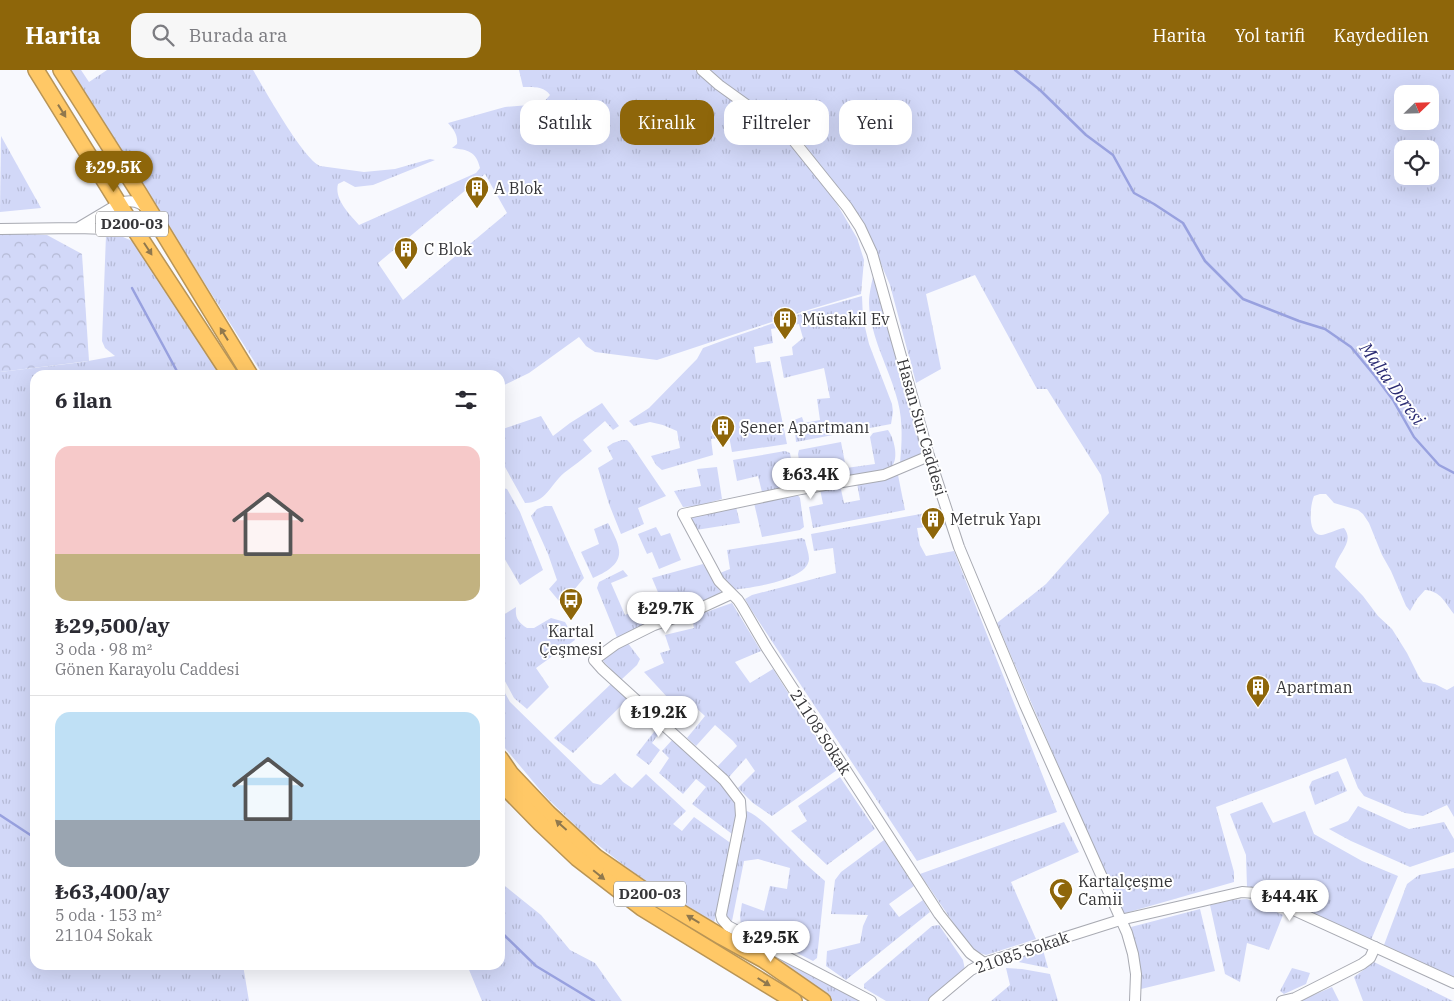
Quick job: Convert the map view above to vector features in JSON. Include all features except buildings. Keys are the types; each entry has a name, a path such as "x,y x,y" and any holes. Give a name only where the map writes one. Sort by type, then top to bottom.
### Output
{"highway":[{"name":"D200-03","path":"36,70 227,370"},
{"name":"D200-03","path":"61,70 247,370"},
{"name":"D200-03","path":"505,765 548,814 596,856 645,891 764,960 823,1001"},
{"name":"D200-03","path":"505,787 577,858 642,908 794,1001"}],"street":[{"name":"Hasan Sur Caddesi","path":"702,70 719,85 790,136 847,207 860,227 872,253 929,456 959,547 1025,705 1127,933 1136,974 1135,1001"},
{"path":"0,229 78,228 136,230 145,226 149,210 135,201 126,201 78,228"},
{"name":"21108 Sokak","path":"929,456 884,475 801,489 682,514 719,581 742,606 766,647 936,908 965,948 984,963"},
{"path":"731,594 694,611 654,625 616,644 594,660 724,780 738,797 741,816 721,915 722,919 728,926 871,1001"},
{"name":"21085 Sokak","path":"934,1001 970,970 984,963 1120,920 1242,892 1255,893 1454,983"},
{"name":"21108 Sokak","path":"965,948 970,970"},
{"path":"1282,1001 1295,998 1362,964 1370,958 1375,948"}],"green space":[{"path":"69,70 81,70 89,82 107,70 253,70 294,137 312,160 320,166 364,172 395,169 430,159 435,160 373,185 355,187 344,181 338,184 337,190 340,201 359,225 476,173 480,168 474,155 467,151 452,148 457,144 457,138 454,130 448,123 505,107 520,106 520,145 610,145 610,100 546,100 550,95 545,90 523,87 519,70 695,70 717,90 732,100 724,100 724,145 791,145 813,170 837,204 857,238 864,260 861,294 657,360 595,352 586,346 579,337 529,373 505,385 505,370 260,370","holes":["485,174 507,213 403,300 378,263"]},
{"path":"710,70 1454,70 1454,614 1439,595 1425,590 1410,611 1382,555 1369,523 1358,510 1334,503 1326,494 1320,494 1314,496 1311,506 1311,519 1313,530 1317,534 1326,534 1344,528 1348,538 1347,543 1335,567 1363,596 1378,616 1392,629 1423,682 1435,684 1447,690 1454,686 1454,817 1447,805 1423,816 1405,813 1364,796 1358,788 1346,758 1216,807 1234,872 1234,882 1122,914 997,623 1046,584 1109,513 1101,475 1047,389 1037,389 975,275 926,294 941,369 916,383 890,285 863,222 805,145 829,145 829,100 750,100 721,81"},
{"path":"1,136 41,208 0,212"},
{"path":"0,233 47,235 82,254 89,361 0,372"},
{"path":"106,235 123,237 139,244 221,370 30,370 30,970 244,970 249,1001 0,1001 0,372 83,362 115,356 105,348 102,341"},
{"path":"874,272 924,456 900,463 902,433 900,410 870,316 869,299"},
{"path":"862,296 863,319 869,344 892,404 891,424 796,442 794,420 802,417 804,423 820,420 817,399 830,398 824,368 784,378 780,357 793,355 792,347 803,338 799,324 771,329 773,343 754,347 756,363 770,361 787,444 732,452 729,436 711,439 713,455 662,470 656,465 651,456 680,448 677,431 650,422 634,426 629,421 649,408 697,359 703,348 812,310"},
{"path":"602,403 619,426 613,430 605,421 583,440 592,451 564,473 543,497 525,503 505,467 505,428 541,416 553,436"},
{"path":"888,430 894,443 895,453 894,462 890,468 881,472 803,484 799,450 841,442 846,468 875,464 870,437 873,433"},
{"path":"622,440 627,440 630,443 666,496 638,508 644,524 621,534 598,468 613,459 607,447"},
{"path":"785,451 790,453 795,483 791,486 762,492 758,476 737,481 733,460"},
{"path":"717,467 722,499 697,506 683,507 674,491 701,486 697,469"},
{"path":"898,475 905,510 813,528 809,507 823,504 820,489 840,485 844,503 860,500 857,483"},
{"path":"505,489 520,512 543,570 520,585 505,560"},
{"path":"797,494 800,498 804,527 800,530 762,537 754,503"},
{"path":"552,506 584,578 570,594 559,601 549,589 557,580 531,516 537,509"},
{"path":"942,506 947,525 917,528 920,545 926,556 954,551 1057,812 917,861 745,599 752,595 836,573 833,548 814,551 811,534 926,513"},
{"path":"736,507 740,523 696,530 688,514"},
{"path":"608,523 615,536 619,555 611,568 593,578 581,552 599,544 594,529"},
{"path":"656,527 661,536 670,533 681,560 659,569 652,552 647,554 638,534"},
{"path":"802,538 805,540 809,559 806,567 799,573 776,582 740,589 732,590 725,583 720,573 730,569 727,550"},
{"path":"703,564 721,592 700,604 668,616 652,578"},
{"path":"623,570 628,576 611,583 625,615 643,607 650,624 618,640 597,588 599,582"},
{"path":"732,603 761,651 735,662 750,683 773,669 837,770 772,816 753,803 738,788 755,771 746,758 729,777 717,767 737,746 733,741 715,725 696,746 687,738 705,716 692,704 672,726 657,713 668,698 644,672 664,663 660,653 670,650 665,635 694,628 692,617"},
{"path":"516,607 518,619 527,628 534,628 551,618 565,622 575,640 536,668 549,687 527,709 514,698 505,681 505,614"},
{"path":"627,642 640,659 637,665 621,680 604,662 602,657"},
{"path":"612,683 628,699 573,753 554,738"},
{"path":"505,693 510,702 593,783 601,785 615,773 632,788 646,774 686,811 673,824 682,831 694,817 732,844 714,923 640,878 584,834 546,797 505,748"},
{"path":"657,728 661,731 652,743 660,750 649,765 636,755"},
{"path":"673,739 729,790 738,810 736,832 732,834 692,804 706,787 696,779 683,794 659,773 669,758 662,751"},
{"path":"1338,771 1347,791 1315,805 1309,787 1312,781"},
{"path":"840,777 875,829 827,865 791,831 807,821 798,806"},
{"path":"1262,802 1273,823 1305,811 1314,834 1362,861 1398,876 1371,940 1258,889 1247,887 1246,855 1230,814"},
{"path":"1358,806 1409,829 1444,822 1454,839 1454,852 1410,867 1351,841 1329,829 1348,821"},
{"path":"747,811 765,823 825,881 817,958 813,961 741,925 742,903 764,911 770,886 787,889 790,868 758,859 744,861 732,921 726,915 727,902 741,840 744,814"},
{"path":"1064,822 1079,852 1011,882 1036,939 986,955 974,951 920,874"},
{"path":"884,840 914,886 889,904 899,917 923,900 930,912 846,980 826,966 827,951 860,943 863,926 868,915 831,914 835,880 841,872"},
{"path":"1454,868 1454,978 1384,945 1407,884 1419,875"},
{"path":"505,886 541,915 570,950 595,963 622,1001 482,1001 469,970 505,970"},
{"path":"1247,899 1283,915 1269,950 1247,943 1240,982 1225,974 1210,905"},
{"path":"1200,909 1215,971 1141,989 1136,946 1131,927"},
{"path":"939,925 963,960 965,970 932,1001 886,1001 864,988 864,984 932,926"},
{"path":"758,945 861,1001 833,1001 757,948"},
{"path":"1043,950 1048,968 1012,959"},
{"path":"1374,962 1453,1001 1363,1001 1354,977"},
{"path":"1006,968 1050,974 1058,1001 991,1001 1010,985"},
{"path":"1292,968 1310,973 1306,984 1284,994 1280,991"},
{"path":"1332,987 1339,1001 1300,1001"}],"waterway":[{"name":"Malta Deresi","path":"1015,70 1040,90 1086,135 1113,155 1134,193 1183,223 1205,261 1243,299 1325,329 1351,347 1393,400 1414,437 1439,465 1454,473"},
{"path":"132,288 176,370"},
{"path":"0,815 30,835"},
{"path":"505,936 536,966 594,1001"}],"place":[{"name":"A Blok","path":"477,209"},
{"name":"C Blok","path":"406,270"},
{"name":"Müstakil Ev","path":"785,340"},
{"name":"Şener Apartmanı","path":"723,448"},
{"name":"Metruk Yapı","path":"933,540"},
{"name":"Kartal Çeşmesi","path":"571,621"},
{"name":"Apartman","path":"1258,708"},
{"name":"Kartalçeşme Camii","path":"1061,911"}]}
